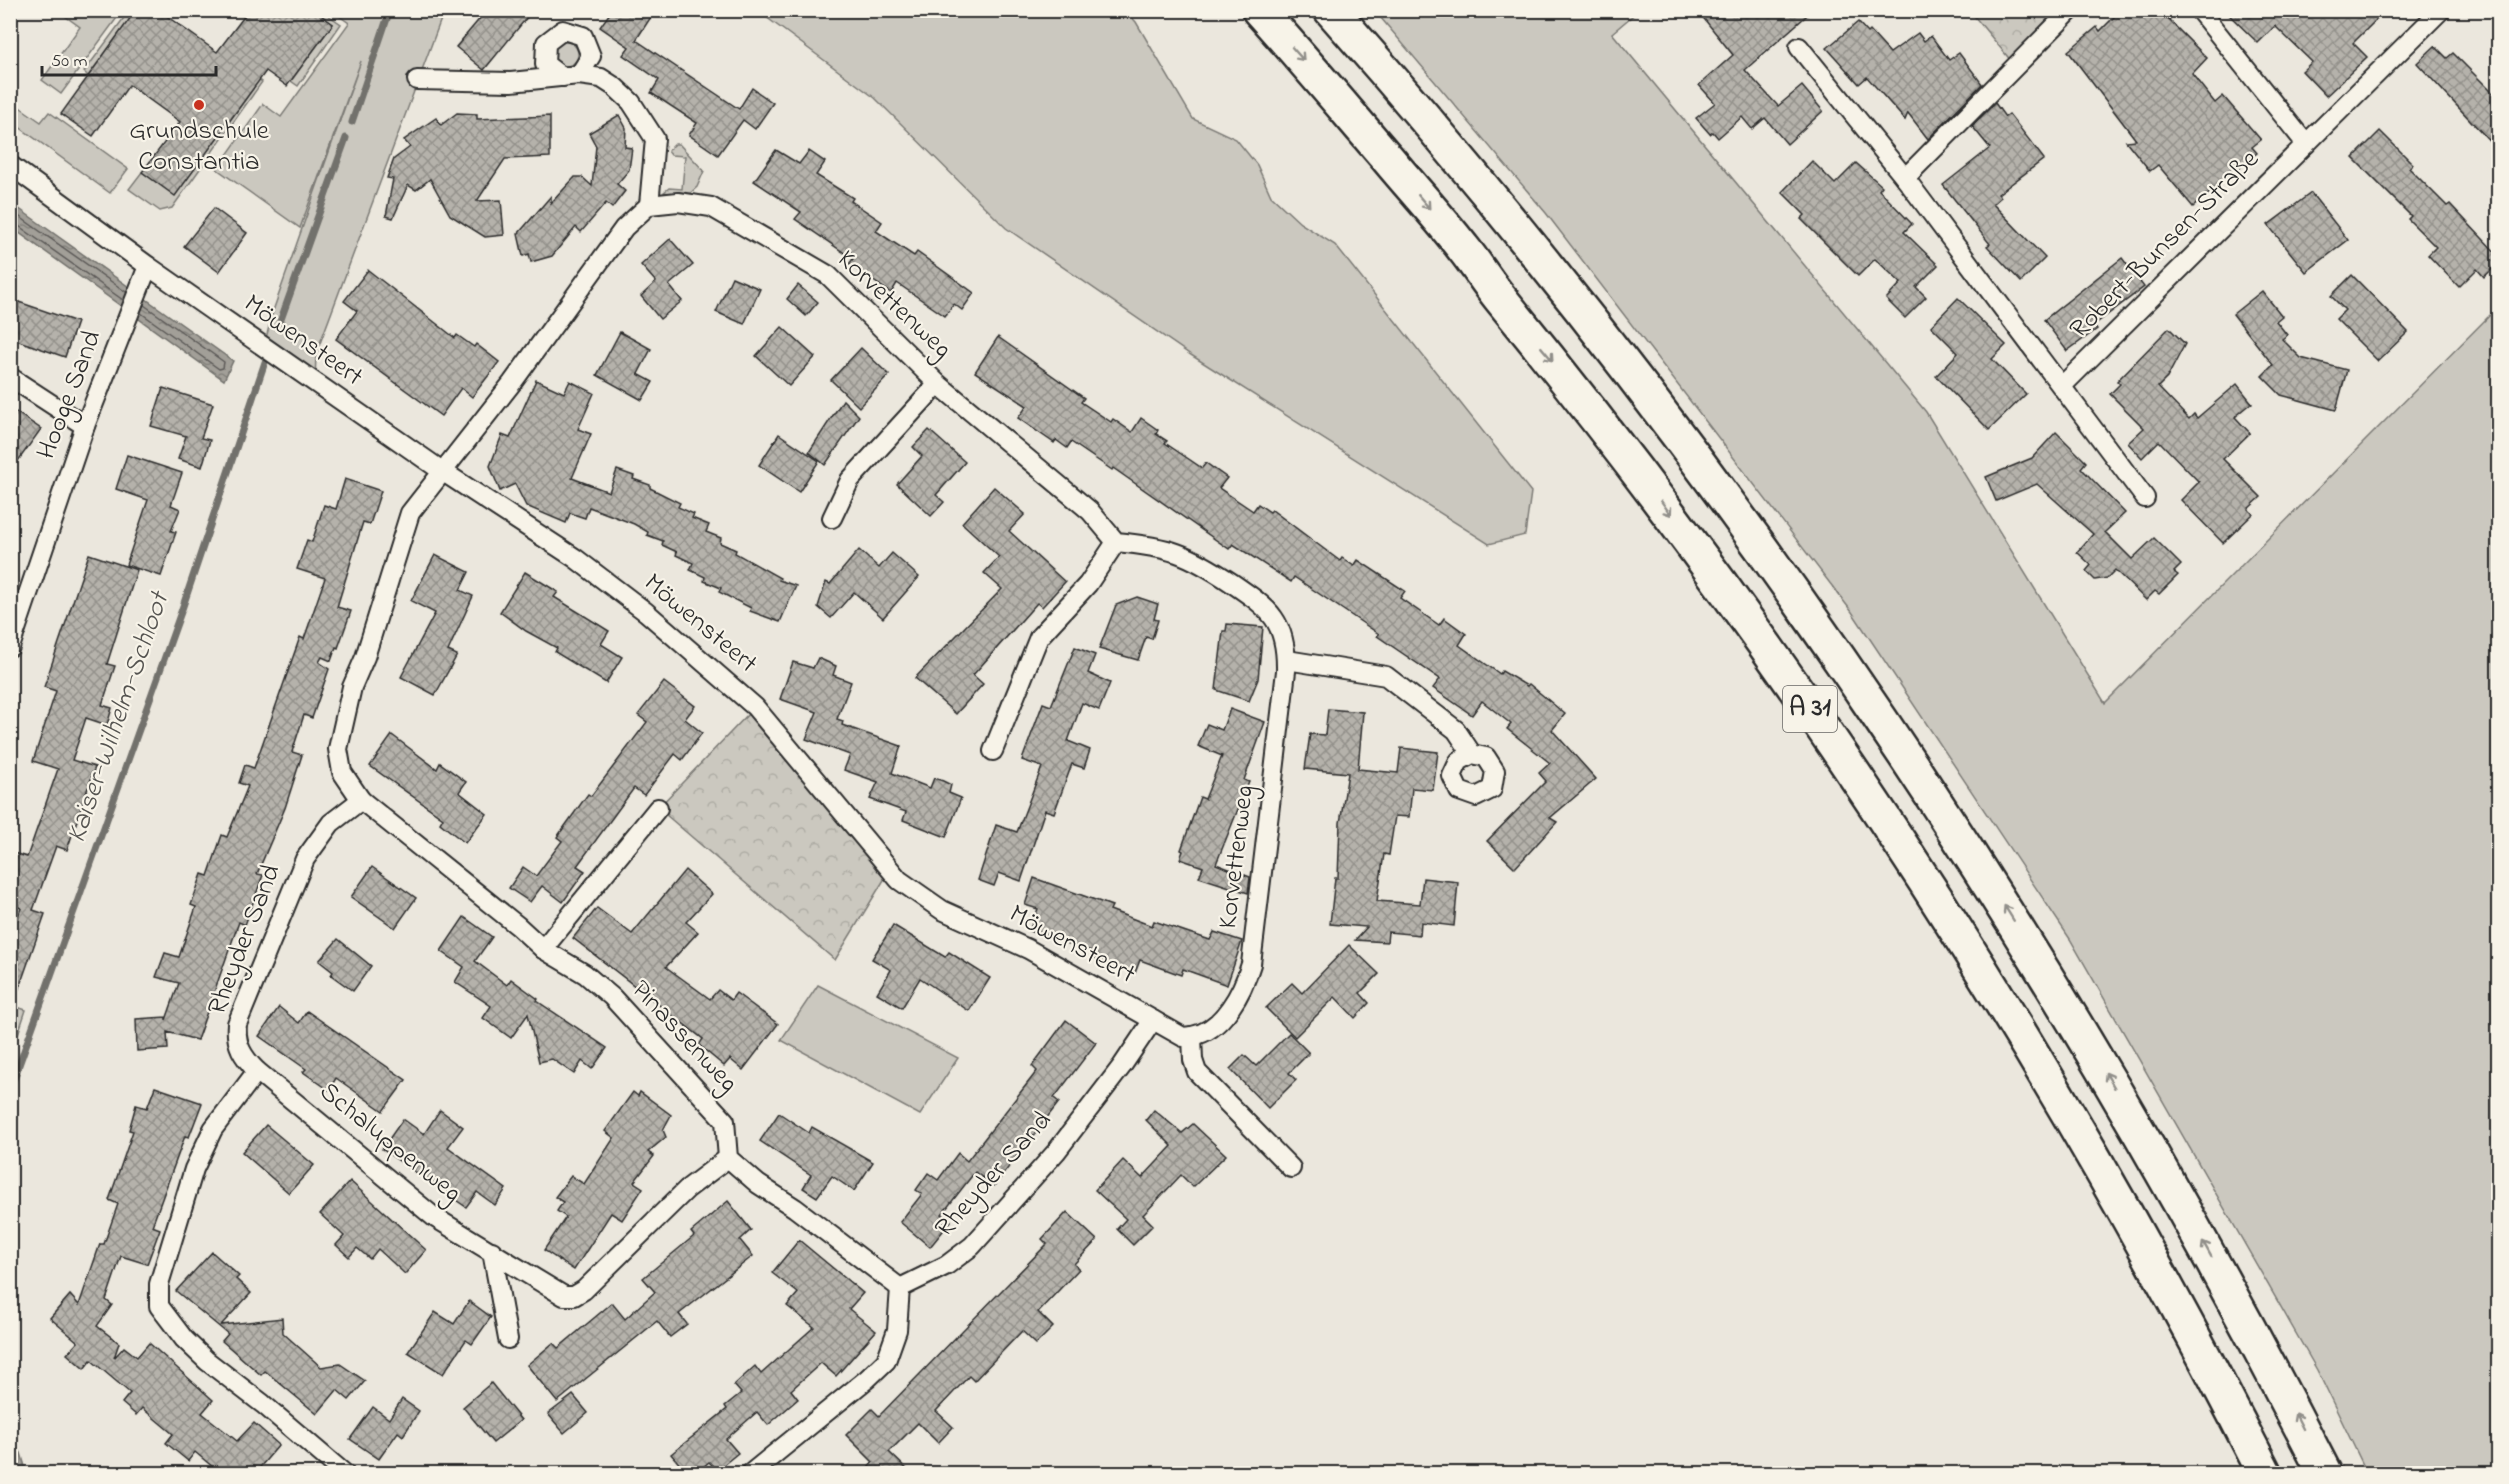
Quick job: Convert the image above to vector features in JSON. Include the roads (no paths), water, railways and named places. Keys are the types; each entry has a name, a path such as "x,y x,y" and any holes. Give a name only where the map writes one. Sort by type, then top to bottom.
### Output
{"highway":[{"name":"A 31","path":"1258,10 1304,60 1463,248 1496,293 1578,391 1654,491 1797,690 2010,1017 2134,1228 2265,1473"},
{"name":"A 31","path":"1331,10 1421,114 1607,341 1761,546 1864,691 2071,1012 2227,1286 2325,1473"}],"street":[{"path":"1905,178 2072,10"},
{"path":"2199,10 2306,144"},
{"name":"Robert-Bunsen-Straße","path":"2063,385 2441,10"},
{"name":"Robert-Bunsen-Straße","path":"1800,47 1905,178 2063,385 2145,498"},
{"path":"361,800 342,772 338,749 352,687 374,628 404,526 410,513 512,383 624,228 649,205 655,139 631,102 615,87 594,76 511,82 417,80"},
{"name":"Möwensteert","path":"10,165 148,266 442,471 575,558 708,664 765,718 899,880 942,910 1028,949 1183,1037 1192,1036"},
{"name":"Korvettenweg","path":"649,205 678,202 711,207 819,269 834,280 938,384 1090,511 1116,542 1161,548 1190,556 1263,603 1277,622 1287,660 1251,964 1237,998 1208,1030 1192,1036"},
{"name":"Hooge Sand","path":"10,647 85,426 148,266"},
{"path":"10,377 85,426"},
{"name":"Korvettenweg","path":"832,518 850,480 938,384"},
{"path":"993,751 1039,637 1088,584 1116,542"},
{"path":"1287,660 1386,676 1456,730 1472,754"},
{"name":"Pinassenweg","path":"361,800 543,949 585,974 642,1028 725,1121 728,1158"},
{"name":"Rheyder Sand","path":"257,1071 242,1054 236,1040 240,1014 306,859 331,823 361,800"},
{"path":"543,949 658,808"},
{"name":"Rheyder Sand","path":"900,1288 947,1265 972,1246 1056,1152 1122,1066 1153,1020"},
{"path":"1192,1036 1193,1060 1197,1072 1291,1168"},
{"path":"257,1071 213,1129 194,1169 159,1284 158,1300 167,1319 191,1346 345,1473"},
{"name":"Schaluppenweg","path":"257,1071 434,1217 559,1293 574,1296 584,1290 687,1189 728,1158"},
{"path":"728,1158 758,1184 795,1208 900,1288 896,1336 886,1361 867,1379 750,1473"},
{"path":"492,1251 508,1339"}],"water":[{"path":"11,203 233,361 224,380 11,227"},
{"path":"10,1438 21,1453 27,1473 11,1473"}],"waterway":[{"name":"Kaiser-Wilhelm-Schloot","path":"352,122 390,10"},
{"name":"Kaiser-Wilhelm-Schloot","path":"280,322 346,138"},
{"name":"Kaiser-Wilhelm-Schloot","path":"10,1090 181,612 266,359"}],"place":[{"name":"Grundschule Constantia","path":"199,105"}]}
